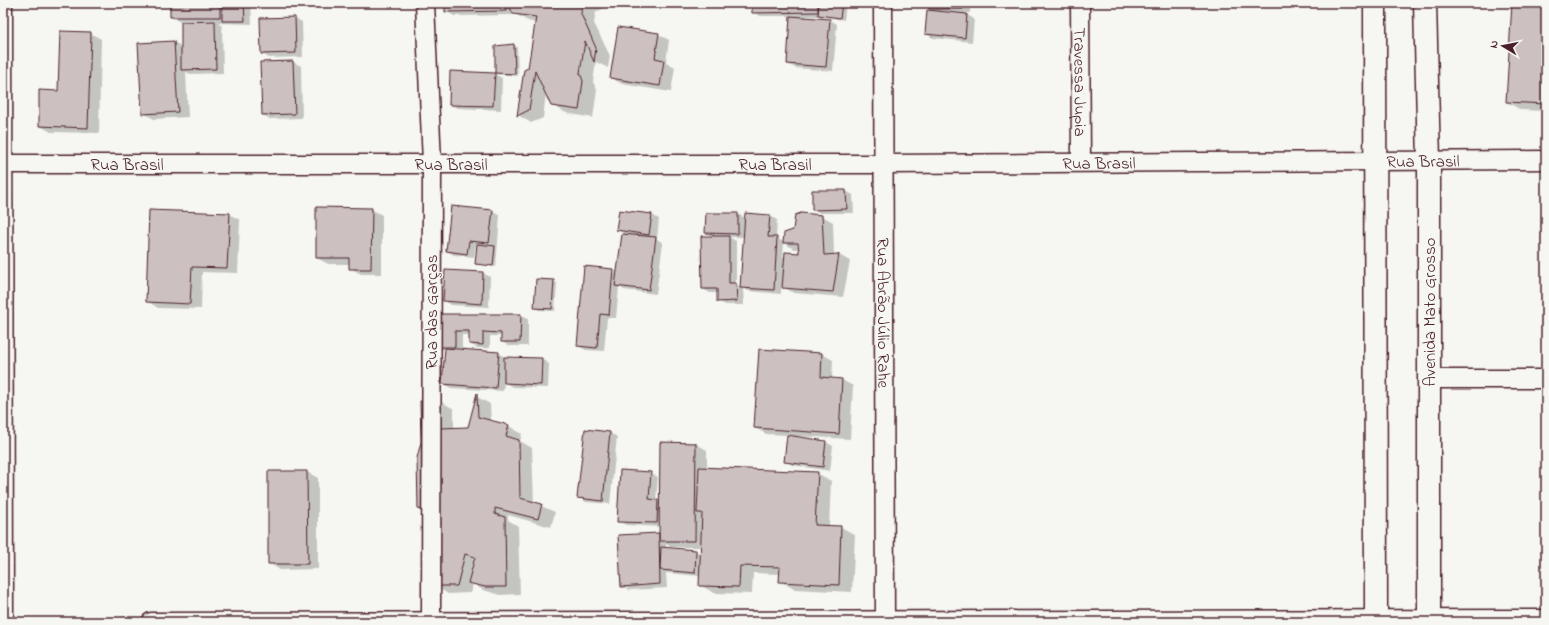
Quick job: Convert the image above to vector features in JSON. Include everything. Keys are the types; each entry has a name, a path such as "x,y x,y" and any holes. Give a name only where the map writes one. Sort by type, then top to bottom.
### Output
{"main road":[{"path":"1375,3 1376,621"},
{"name":"Avenida Mato Grosso","path":"1425,3 1429,161 1429,621"}],"street":[{"path":"3,3 4,622"},
{"name":"Rua das Garças","path":"425,3 432,163 431,621"},
{"name":"Rua Abrão Júlio Rahe","path":"883,3 885,621"},
{"name":"Travessa Jupia","path":"1080,3 1081,161"},
{"name":"Rua Brasil","path":"3,164 883,164 1081,161 1546,160"},
{"path":"1429,379 1546,379"},
{"path":"151,622 1429,621 1546,619"}],"building":[{"path":"170,3 220,3 220,17 170,17"},
{"path":"222,3 244,3 245,21 222,21"},
{"path":"445,3 506,3 506,11 445,12"},
{"path":"508,3 585,3 582,4 581,14 596,48 594,62 585,41 580,73 583,81 579,110 551,106 535,71 529,110 517,116 524,70 528,68 536,17 513,14"},
{"path":"752,3 818,3 818,12 752,13"},
{"path":"819,3 842,3 840,18 818,15"},
{"path":"929,3 963,3 963,9 929,9"},
{"path":"1512,3 1546,3 1546,104 1506,102"},
{"path":"927,10 967,14 965,38 925,34"},
{"path":"790,16 830,19 826,67 787,64"},
{"path":"295,17 296,53 261,54 260,18"},
{"path":"215,21 216,69 181,70 181,22"},
{"path":"618,27 659,33 655,58 664,60 660,86 610,78"},
{"path":"60,31 91,32 88,128 39,126 39,90 58,91"},
{"path":"174,41 178,112 142,114 138,43"},
{"path":"514,44 515,74 495,73 495,46"},
{"path":"293,61 295,114 262,115 260,62"},
{"path":"450,71 495,73 493,106 449,105"},
{"path":"812,190 846,190 847,209 812,210"},
{"path":"451,206 493,210 489,243 469,241 467,254 446,251"},
{"path":"316,207 372,208 371,269 349,269 349,258 316,258"},
{"path":"149,210 230,213 227,268 192,267 190,304 146,302"},
{"path":"619,210 652,214 649,235 616,230"},
{"path":"706,213 738,213 738,234 705,233"},
{"path":"745,213 770,215 768,237 777,237 774,290 740,288"},
{"path":"801,213 822,215 824,255 839,254 833,292 782,288 785,252 799,253 798,243 783,243 784,233 793,230 795,215"},
{"path":"622,234 656,237 649,290 615,286"},
{"path":"701,236 729,236 729,283 736,283 737,301 717,302 717,289 702,289"},
{"path":"477,244 495,246 493,266 475,264"},
{"path":"584,266 613,269 609,315 600,314 597,348 577,346"},
{"path":"445,270 483,272 482,304 443,301"},
{"path":"536,279 554,280 552,309 534,308"},
{"path":"434,314 521,314 520,342 501,342 501,333 483,332 483,345 469,344 469,331 455,331 455,347 434,347"},
{"path":"445,348 499,352 496,388 442,384"},
{"path":"759,349 822,353 821,377 842,379 839,434 754,428"},
{"path":"504,357 542,358 541,385 504,383"},
{"path":"477,393 478,417 509,425 506,436 519,440 520,498 542,504 538,519 495,508 495,514 505,517 506,587 485,587 468,583 475,557 465,554 457,586 434,586 431,512 418,509 417,458 421,442 420,401 440,400 441,428 468,427"},
{"path":"585,429 610,432 603,501 577,498"},
{"path":"787,435 826,441 823,467 784,462"},
{"path":"660,442 696,443 695,541 659,541"},
{"path":"699,467 818,472 815,525 841,526 839,585 779,582 780,567 740,566 739,587 699,586 702,513 697,513"},
{"path":"620,470 651,472 649,499 658,500 657,523 617,522"},
{"path":"268,471 307,471 308,564 268,564"},
{"path":"659,533 660,584 621,587 618,535"},
{"path":"661,547 696,550 695,573 660,570"}]}
